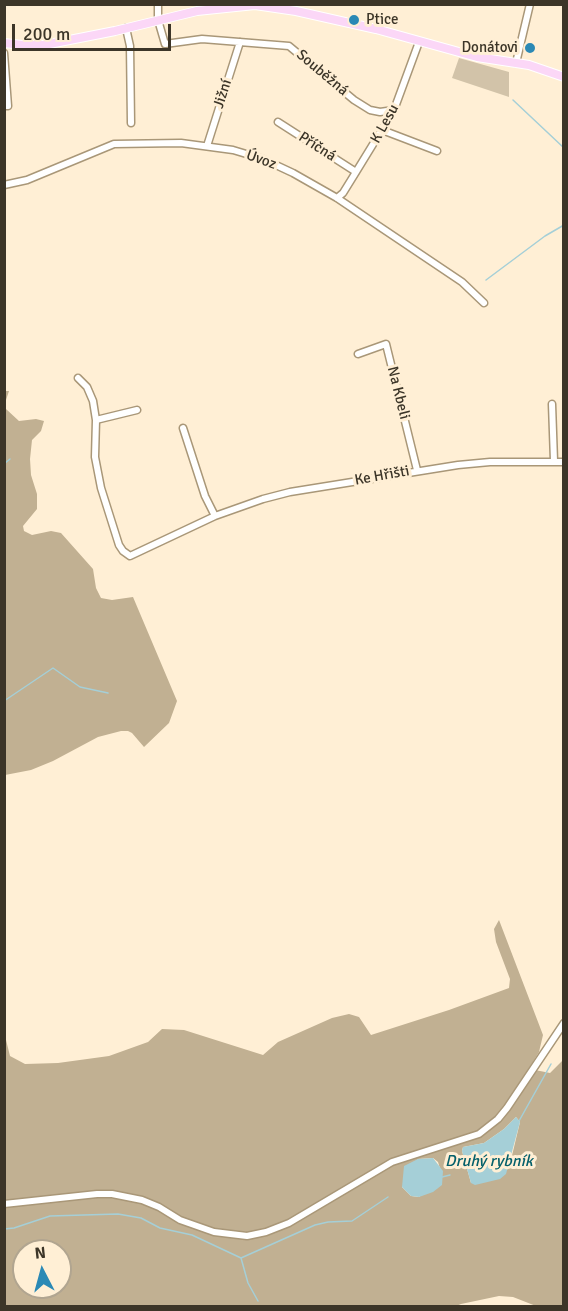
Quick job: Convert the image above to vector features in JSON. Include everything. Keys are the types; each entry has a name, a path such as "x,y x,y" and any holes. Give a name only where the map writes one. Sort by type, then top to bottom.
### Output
{"main road":[{"path":"4,43 44,45 197,11 255,5 296,11 477,57 529,65 564,77"}],"street":[{"path":"158,4 158,20"},
{"path":"516,63 530,4"},
{"name":"Souběžná","path":"158,20 165,44 202,39 289,46 354,100 370,110 380,112 394,110"},
{"path":"126,28 130,46 131,123"},
{"name":"Jižní","path":"207,146 240,42"},
{"name":"K Lesu","path":"337,198 343,193 394,110 419,42"},
{"path":"4,53 8,106 4,106"},
{"name":"Příčná","path":"278,122 356,172"},
{"path":"382,130 437,151"},
{"name":"Úvoz","path":"4,185 27,180 114,144 160,142 233,150 263,159 337,198 462,282 484,303"},
{"name":"Na Kbeli","path":"358,354 386,344 417,470"},
{"name":"Ke Hřišti","path":"78,378 91,394 96,420 97,474 123,551 130,556 215,516 290,492 417,470 489,462 564,462"},
{"path":"552,404 554,461"},
{"path":"96,420 137,410"},
{"path":"183,428 215,516"},
{"path":"4,1204 111,1194 142,1200 180,1220 214,1232 247,1236 266,1232 289,1223 392,1162 478,1134 498,1119 507,1108 564,1023"}],"shaded area":[{"path":"459,58 509,72 509,97 452,78"},
{"path":"5,391 9,391 5,403"},
{"path":"5,403 6,409 19,421 36,419 44,421 41,431 32,440 30,459 31,475 37,494 37,509 23,526 24,531 32,535 51,531 61,533 93,569 96,588 101,598 112,600 133,597 177,701 169,723 144,747 132,733 121,731 98,737 31,770 5,775"},
{"path":"499,920 543,1035 539,1052 505,1107 477,1131 391,1159 287,1220 265,1229 247,1232 214,1229 181,1217 143,1197 112,1191 5,1201 4,1032 10,1056 25,1064 58,1063 109,1056 148,1042 162,1029 184,1030 263,1055 278,1042 332,1018 349,1014 359,1017 371,1035 509,988 510,979 496,942 494,929"},
{"path":"563,1060 563,1306 536,1306 513,1297 499,1296 456,1306 5,1306 4,1207 97,1197 111,1198 141,1203 179,1222 213,1235 247,1239 266,1235 290,1226 393,1165 480,1137 510,1110 535,1070 550,1073","holes":["516,1117 520,1122 510,1164 471,1183 462,1151 463,1147 484,1143","433,1158 438,1162 442,1175 419,1197 411,1196 402,1187 418,1159"]}],"water":[{"name":"Druhý rybník","path":"516,1117 520,1122 506,1174 500,1179 475,1185 471,1183 462,1151 463,1147 484,1143"},
{"path":"433,1158 443,1171 442,1185 433,1192 419,1197 411,1196 402,1187 404,1166 418,1159"}],"waterway":[{"path":"513,100 564,148"},
{"path":"486,280 545,236 564,225"},
{"path":"4,464 10,459"},
{"path":"4,701 53,668 80,687 108,693"},
{"path":"519,1121 551,1064"},
{"path":"442,1177 450,1175"},
{"path":"4,1229 50,1216 118,1214 141,1218 160,1228 192,1235 241,1258 315,1225 352,1221 388,1197"},
{"path":"241,1258 248,1283 258,1301"}],"place":[{"name":"Ptice","path":"354,20"},
{"name":"Donátovi","path":"530,48"}]}
